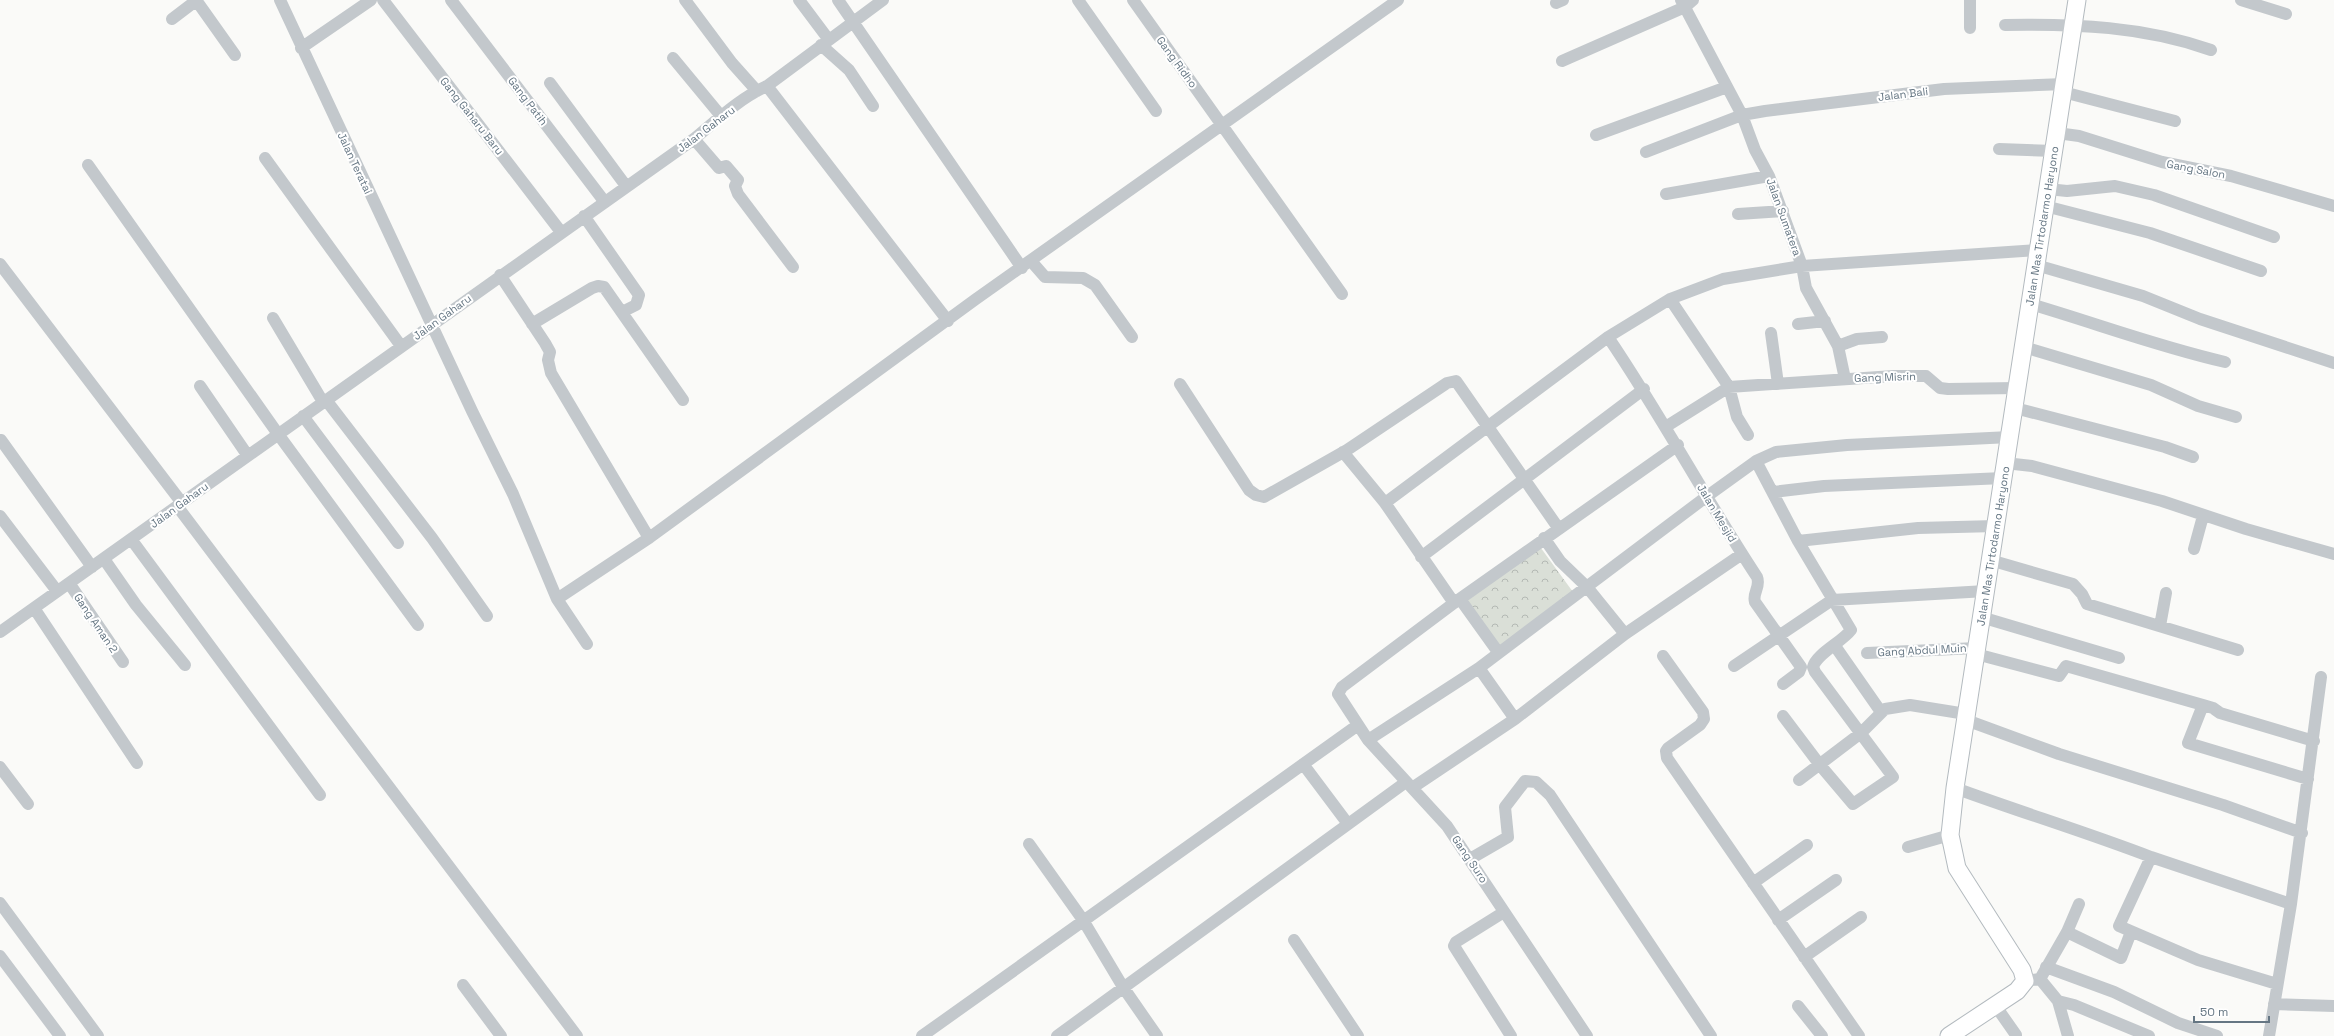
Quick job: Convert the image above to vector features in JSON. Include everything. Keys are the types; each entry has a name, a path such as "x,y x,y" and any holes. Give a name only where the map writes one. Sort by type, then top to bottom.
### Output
{"street":[{"path":"172,19 196,0 235,55"},
{"name":"Jalan Teratai","path":"280,0 431,325 513,494 558,599 587,644"},
{"path":"302,48 371,0"},
{"name":"Gang Gaharu Baru","path":"383,0 562,232"},
{"name":"Gang Patih","path":"451,0 604,201"},
{"path":"685,0 732,63 762,88 948,321"},
{"path":"799,0 825,43 849,70 873,106"},
{"path":"838,0 1027,265 1044,277 1078,277 1095,285 1132,337"},
{"name":"Jalan Gaharu","path":"0,632 694,138 722,116 883,0"},
{"path":"1078,0 1156,111"},
{"name":"Gang Ridho","path":"1133,0 1342,294"},
{"path":"558,599 649,538 828,405 1398,0"},
{"path":"1970,0 1970,28"},
{"name":"Jalan Mas Tirtodarmo Haryono","path":"2032,980 2022,970 1957,868 1950,835 1955,788 2077,0"},
{"path":"2241,0 2286,14"},
{"path":"1562,61 1686,2"},
{"name":"Jalan Sumatera","path":"1686,2 1742,115 1755,150 1769,176 1802,266 2038,257"},
{"path":"2005,25 2073,24 2147,33 2212,50"},
{"path":"673,58 722,116"},
{"path":"550,84 626,186"},
{"path":"1596,135 1728,87"},
{"name":"Jalan Bali","path":"1646,152 1742,115 1944,90 2064,88 2175,121"},
{"name":"Gang Salon","path":"2057,133 2079,136 2162,162 2231,176 2334,206"},
{"path":"694,138 720,168 726,166 734,172 738,180 735,186 738,194 793,266"},
{"path":"1999,149 2054,151"},
{"path":"265,158 401,346"},
{"path":"88,165 278,434 418,624"},
{"path":"1666,194 1769,176"},
{"path":"2048,189 2067,191 2115,186 2154,195 2274,237"},
{"path":"2046,206 2150,233 2261,271"},
{"path":"1738,214 1783,211"},
{"path":"584,216 639,295 636,305 622,312"},
{"path":"2038,257 2200,319 2334,363"},
{"path":"0,264 577,1036"},
{"path":"1384,503 1488,428 1608,337 1670,299 1723,279 1802,266 1806,288 1838,346 1845,379"},
{"path":"500,275 550,352 548,360 551,373 649,538"},
{"path":"532,324 598,286 604,287 683,400"},
{"path":"1670,299 1729,387 1737,417 1748,435"},
{"path":"2030,304 2147,340 2175,351 2225,362"},
{"path":"273,318 325,401 432,538 487,616"},
{"path":"1798,324 1825,321"},
{"path":"1771,334 1778,384"},
{"name":"Jalan Mesjid","path":"1608,337 1644,389 1667,426 1706,497 1759,582 1753,597 1755,602 1801,667 1799,672 1783,684"},
{"path":"1838,346 1857,339 1882,337"},
{"path":"2024,347 2151,385 2198,406 2236,417"},
{"name":"Gang Misrin","path":"1729,387 1845,379 1926,376 1940,388 2017,388"},
{"path":"1180,384 1235,471 1249,490 1256,495 1264,496 1343,452 1447,383 1456,381 1523,480 1559,529"},
{"path":"200,386 248,456"},
{"path":"1667,426 1729,387"},
{"path":"1421,557 1644,389"},
{"path":"2015,408 2165,447 2193,457"},
{"path":"303,416 398,543"},
{"path":"1368,740 1479,668 1498,652 1706,497 1756,462 1776,452 1847,445 2010,437"},
{"path":"1,440 92,566"},
{"path":"1457,601 1544,538 1678,445"},
{"path":"1343,452 1384,503 1421,557 1498,652"},
{"path":"1756,462 1798,541 1851,630 1835,646 1816,659 1813,667 1893,775 1891,779 1853,804 1820,765 1784,716"},
{"path":"1773,492 2032,466 2130,494 2162,501 2203,516 2334,554"},
{"path":"0,516 57,591"},
{"path":"2194,549 2203,516"},
{"path":"1798,541 1918,528 1996,526"},
{"path":"1544,538 1560,561 1587,587 1625,634"},
{"path":"131,539 320,795"},
{"path":"1057,1036 1348,824 1515,719 1625,634 1742,554"},
{"path":"104,559 136,605 185,665"},
{"path":"1990,560 2073,584 2082,594 2087,604 2238,650"},
{"name":"Gang Aman 2","path":"69,583 123,662"},
{"path":"1734,666 1832,600 1986,591"},
{"path":"2160,626 2166,593"},
{"name":"Gang Suro","path":"1457,601 1342,687 1338,694 1368,740 1447,826 1587,1036"},
{"path":"34,608 137,763"},
{"path":"1982,617 2119,658"},
{"path":"1835,646 1881,712"},
{"name":"Gang Abdul Muin","path":"1867,653 1977,651 2059,676 2066,666 2203,705"},
{"path":"1663,656 1703,712 1704,719 1700,725 1668,748 1666,754 1778,920 1859,1036"},
{"path":"1479,668 1515,719"},
{"path":"2269,1036 2291,904 2295,868 2302,833 2321,677"},
{"path":"2308,779 2188,743 2203,705 2213,708 2220,713 2314,741"},
{"path":"1799,780 1861,733 1881,712 1895,707 1910,706 1966,717 2059,754 2216,803 2302,833"},
{"path":"922,1036 1358,725"},
{"path":"1303,764 1348,824"},
{"path":"0,767 28,804"},
{"path":"1470,859 1508,837 1505,807 1525,781 1536,782 1550,795 1711,1036"},
{"path":"1955,788 2031,816 2054,822 2151,857 2291,904"},
{"path":"1908,847 1950,835"},
{"path":"1029,844 1083,920 1123,987 1157,1036"},
{"path":"1753,883 1807,845"},
{"path":"2151,857 2119,926 2198,960 2277,984"},
{"path":"1778,920 1836,880"},
{"path":"0,903 98,1036"},
{"path":"1950,1036 2032,980 2046,967 2067,932 2080,904"},
{"path":"1504,912 1456,942 1454,946 1510,1036"},
{"path":"1804,957 1861,917"},
{"path":"2067,932 2120,958 2131,932"},
{"path":"1294,940 1358,1036"},
{"path":"0,956 60,1036"},
{"path":"2046,967 2114,992 2178,1023 2217,1036"},
{"path":"2032,980 2058,1001 2074,1005 2149,1036"},
{"path":"463,985 501,1036"},
{"path":"2058,1001 2068,1036"},
{"path":"2274,1004 2334,1006"},
{"path":"1995,1005 2016,1035"},
{"path":"1798,1006 1822,1036"}],"green space":[{"path":"1538,544 1573,592 1499,647 1464,599"}]}
